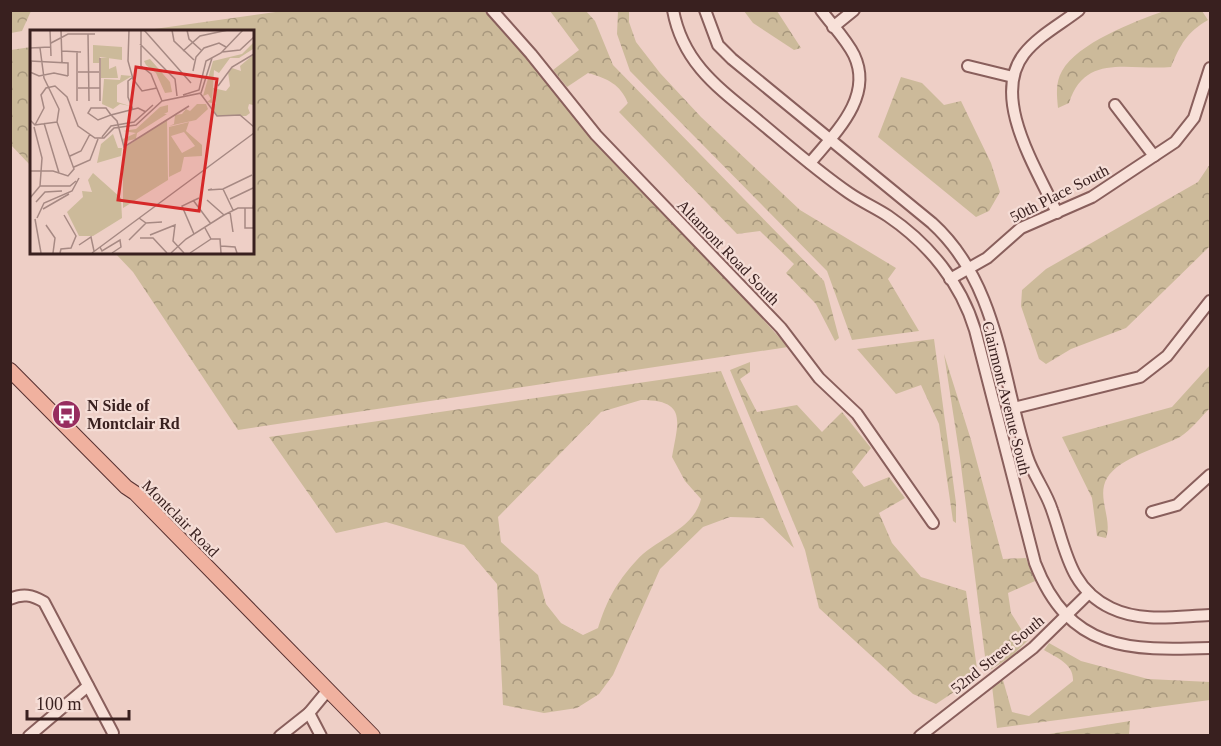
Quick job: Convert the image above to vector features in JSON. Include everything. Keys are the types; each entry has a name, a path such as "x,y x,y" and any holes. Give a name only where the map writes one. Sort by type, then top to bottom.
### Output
{"main road":[{"name":"Montclair Road","path":"10,370 373,735"}],"street":[{"name":"Altamont Road South","path":"492,10 531,54 545,75 596,135 791,340 819,378 857,414 933,523"},
{"name":"Clairmont Avenue South","path":"673,10 680,38 699,70 849,193 914,234 932,252 950,279 972,321 1035,563 1049,592 1067,614 1092,633 1131,648 1153,650 1210,648"},
{"name":"Clairmont Avenue South","path":"705,10 718,45 732,59 939,229 968,270 992,317 1027,455 1052,509 1065,555 1077,579 1089,593 1113,609 1140,616 1210,615"},
{"path":"810,162 854,106 860,84 854,56 821,10"},
{"path":"833,27 855,10"},
{"path":"1057,213 1014,115 1011,100 1013,77 1029,49 1079,10"},
{"path":"968,66 1013,77"},
{"name":"50th Place South","path":"950,279 993,254 1016,231 1092,197 1175,142 1190,124 1210,68"},
{"path":"1115,105 1154,156"},
{"path":"1014,408 1140,377 1167,356 1210,301"},
{"path":"1152,512 1177,505 1210,475"},
{"name":"52nd Street South","path":"920,735 1033,648 1089,593"},
{"path":"10,598 20,594 35,597 44,602 113,733"},
{"path":"29,735 88,686"},
{"path":"280,735 309,713 328,690"},
{"path":"309,713 321,735"}],"green space":[{"path":"11,10 31,11 22,31 11,33"},
{"path":"290,10 484,11 788,347 238,430 133,272 116,254 254,254 254,30 147,30"},
{"path":"550,11 586,11 595,21 613,65 824,281 839,338 835,341 816,304 786,273 794,264 760,231 737,234 619,112 628,103 617,87 607,80 588,73 567,87 553,70 579,50"},
{"path":"618,11 629,11 629,22 636,42 660,73 701,117 800,210 896,268 888,279 919,331 852,340 827,271 630,71 617,34"},
{"path":"744,11 777,11 801,48 794,50 753,23"},
{"path":"1164,11 1202,11 1208,20 1185,40 1171,67 1111,67 1097,70 1086,76 1076,87 1069,103 1058,108 1058,80 1062,71 1080,51 1107,35"},
{"path":"30,47 30,165 10,144 11,50"},
{"path":"901,77 922,83 944,105 961,101 991,163 1000,192 989,211 976,217 878,137"},
{"path":"1210,164 1210,246 1126,328 1071,349 1046,364 1039,359 1021,306 1022,290 1046,269 1198,182"},
{"path":"934,339 956,503 956,523 953,521 939,424 921,385 896,394 857,349"},
{"path":"944,354 971,440 1003,559 1026,558 1035,581 1008,593 1011,613 1028,640 1011,657 987,672 960,458"},
{"path":"750,362 750,372 740,379 757,412 797,405 822,432 842,412 871,448 852,472 864,487 889,477 905,498 879,513 892,543 921,577 966,591 978,676 936,704 913,694 819,608 805,550 730,370"},
{"path":"1210,365 1210,408 1180,437 1130,459 1113,471 1107,478 1103,493 1108,531 1106,538 1097,536 1092,498 1062,437 1172,407"},
{"path":"721,371 794,548 763,518 730,517 703,527 660,569 613,675 599,694 577,708 544,713 503,705 497,584 464,545 386,522 336,533 269,437","holes":["641,400 667,404 676,415 677,424 672,457 685,481 701,499 697,510 682,527 644,553 629,569 613,592 598,628 583,635 561,623 546,604 538,575 501,542 498,517 601,412"]},
{"path":"1049,643 1081,661 1148,679 1210,682 1210,700 997,728 992,686 1003,680 1012,712 1029,716 1073,681 1073,675 1068,666 1044,650"},
{"path":"1130,721 1129,735 1043,735"}],"place":[{"name":"N Side of Montclair Rd","path":"66,414"}]}
